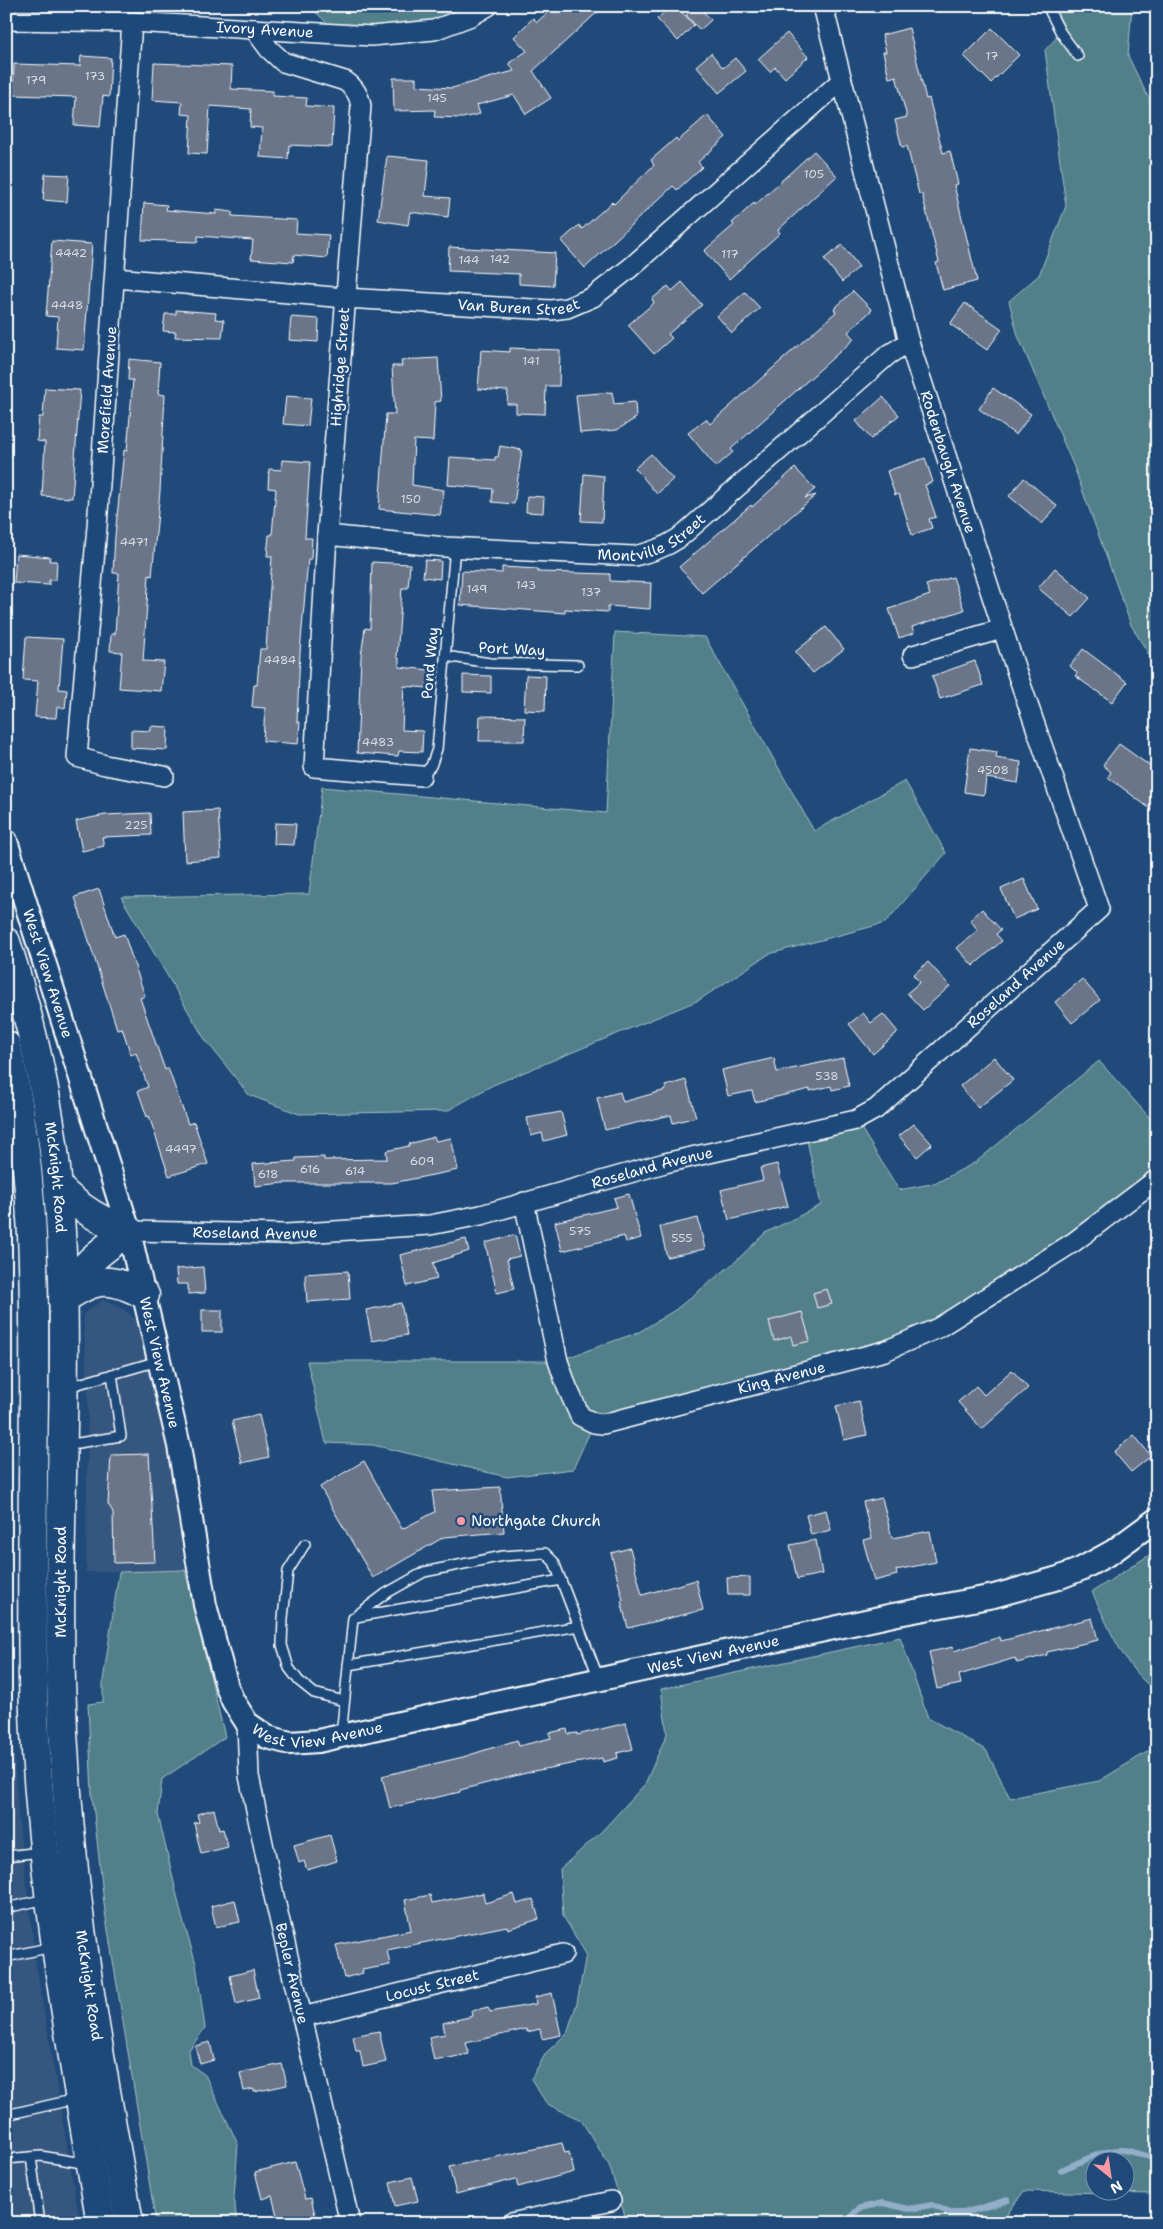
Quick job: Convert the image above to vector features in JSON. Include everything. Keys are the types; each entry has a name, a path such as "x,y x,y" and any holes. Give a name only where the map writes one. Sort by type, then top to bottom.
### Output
{"highway":[{"name":"McKnight Road","path":"6,942 25,1001 38,1057 52,1132 58,1187 64,1300 61,1681 70,1828 87,1974 130,2223"},
{"name":"McKnight Road","path":"6,1045 25,1144 34,1244 33,1682 44,1852 55,1946 101,2223"},
{"path":"58,1187 78,1206 98,1219 129,1231"},
{"path":"64,1300 73,1280 82,1268 94,1256 129,1231"},
{"path":"64,1300 82,1287 100,1280 127,1285 145,1295"}],"street":[{"name":"Ivory Avenue","path":"6,20 132,22 341,36 394,36 447,26 471,16 488,6"},
{"name":"Rodenbaugh Avenue","path":"823,6 909,342 1002,628 1099,909"},
{"name":"Morefield Avenue","path":"132,22 97,527 77,757 105,765 164,776"},
{"name":"Highridge Street","path":"254,30 269,49 283,62 345,81 352,86 360,99 327,535 314,767 421,776"},
{"name":"Van Buren Street","path":"115,278 345,298 551,310 581,304 593,298 630,268 841,81"},
{"name":"Montville Street","path":"327,535 455,547 634,556 664,548 679,538 888,355 909,342"},
{"path":"913,655 1002,628"},
{"name":"West View Avenue","path":"6,841 129,1231 179,1446 200,1578 213,1641 230,1694 248,1723 267,1737 290,1743 303,1743 341,1736 893,1615 994,1596 1058,1578 1082,1569 1112,1552 1157,1519"},
{"name":"Roseland Avenue","path":"129,1231 286,1234 406,1228 454,1221 665,1163 867,1115 1099,909"},
{"name":"King Avenue","path":"524,1202 558,1360 567,1387 580,1416 594,1423 604,1424 885,1351 929,1332 1074,1242 1157,1179"},
{"name":"Bepler Avenue","path":"248,1723 248,1776 350,2223"},
{"name":"Locust Street","path":"302,2017 563,1954"},
{"path":"511,2223 611,2201"}],"lane":[{"path":"1047,6 1061,33 1078,56"},
{"name":"Pond Way","path":"421,776 431,766 437,749 455,547"},
{"name":"Port Way","path":"445,656 490,663 578,665"},
{"path":"63,1389 160,1361"},
{"path":"62,1446 121,1436 112,1374"},
{"path":"305,1544 288,1570 282,1618 282,1645 289,1668 299,1681 314,1693 344,1701"},
{"path":"341,1736 353,1618 385,1594 424,1572 503,1556 545,1553 551,1558 561,1580 600,1679"},
{"path":"353,1618 561,1580"},
{"path":"348,1665 579,1626"},
{"path":"6,1856 44,1852"},
{"path":"6,1908 49,1899"},
{"path":"6,1957 55,1946"},
{"path":"6,2115 79,2098"},
{"path":"31,2157 40,2223"},
{"path":"6,2159 31,2157 70,2160 91,2165"}],"shaded area":[{"path":"103,1300 123,1309 139,1322 171,1468 185,1570 86,1572 88,1392 83,1314"},
{"path":"6,1459 14,1459 8,1653 18,1815 36,1964 80,2223 6,2223"}],"green space":[{"path":"309,6 488,6 471,16 341,36"},
{"path":"1047,6 1132,6 1128,56 1148,97 1157,106 1157,668 1131,625 1074,467 1018,336 1009,301 1039,275 1066,206 1045,50 1061,33"},
{"path":"615,632 705,637 814,831 905,781 946,853 885,923 769,954 699,1000 493,1085 447,1111 299,1114 249,1095 204,1038 121,897 309,894 322,787 606,813"},
{"path":"1099,1061 1157,1126 1157,1179 938,1328 594,1423 573,1469 507,1477 373,1445 326,1443 307,1361 558,1361 639,1332 675,1310 735,1262 765,1233 821,1205 805,1131 856,1120 899,1190 936,1183 976,1162"},
{"path":"1157,1550 1157,1690 1136,1673 1118,1647 1092,1592"},
{"path":"185,1570 225,1737 162,1779 158,1814 182,1917 196,1964 205,2028 189,2050 191,2065 205,2075 238,2144 234,2198 237,2223 156,2223 105,1912 92,1795 88,1704 103,1702 103,1681 119,1572"},
{"path":"900,1637 928,1718 986,1750 1010,1798 1099,1781 1157,1746 1157,2200 1151,2194 1136,2194 1136,2152 1086,2152 1086,2192 1024,2191 1001,2223 597,2223 625,2216 609,2165 581,2120 547,2104 531,2079 546,2053 567,2033 577,2003 586,1954 563,1916 560,1869 602,1831 645,1784 667,1734 661,1689"}],"building":[{"path":"555,6 604,6 533,71 551,98 526,114 514,95 477,105 480,114 462,118 434,117 435,110 394,111 393,78 416,78 416,86 452,88 514,71 509,63 527,51 514,37 533,18 537,22"},
{"path":"671,6 676,6 694,25 678,41 657,19"},
{"path":"696,6 711,20 700,30 686,15"},
{"path":"909,28 926,99 929,98 943,153 950,151 958,184 954,185 977,281 943,290 936,263 939,262 922,194 919,194 907,146 902,147 895,120 907,117 896,76 889,78 883,52 886,52 882,35"},
{"path":"992,28 1019,55 991,83 964,56"},
{"path":"787,33 808,57 785,78 775,67 770,72 758,59"},
{"path":"711,53 723,68 735,58 746,71 719,93 696,66"},
{"path":"81,56 111,58 109,97 103,96 100,127 74,125 76,97 13,95 14,64 80,66"},
{"path":"154,63 232,66 231,89 273,91 273,96 307,98 306,106 334,108 332,147 289,145 288,159 260,157 262,128 250,127 251,109 210,106 207,154 189,153 191,115 181,114 182,102 152,100"},
{"path":"707,115 726,137 698,162 702,167 677,190 673,186 585,268 561,241 579,225 582,229 612,202 614,204 654,165 651,160 676,138 678,141"},
{"path":"814,151 837,176 778,230 780,233 729,279 704,251 734,225 732,223 754,203 755,205"},
{"path":"387,156 429,160 425,196 450,198 448,217 410,212 408,225 378,220"},
{"path":"45,174 69,175 67,202 43,200"},
{"path":"144,203 167,205 166,210 216,214 216,210 232,212 232,216 297,220 296,233 329,235 327,258 294,255 293,262 251,259 253,240 198,236 198,242 142,240"},
{"path":"52,241 92,244 84,350 56,348 58,317 46,316"},
{"path":"842,245 859,267 842,282 824,259"},
{"path":"449,247 555,253 553,286 519,284 519,274 448,271"},
{"path":"682,282 702,305 668,334 672,338 654,354 628,325 654,303 652,299 668,286 672,291"},
{"path":"853,291 872,310 848,332 854,339 731,449 733,452 716,467 688,433 706,419 710,424 836,312 834,309"},
{"path":"745,292 760,308 732,333 717,316"},
{"path":"965,303 1002,329 987,350 950,324"},
{"path":"176,310 216,313 215,319 224,320 222,338 175,337 176,332 163,331 165,314 176,314"},
{"path":"291,317 319,319 318,342 289,340"},
{"path":"510,348 560,350 559,386 546,386 545,414 516,413 516,404 507,404 508,391 478,389 481,350 510,352"},
{"path":"438,358 441,401 435,402 433,441 414,440 412,485 444,490 440,515 379,509 386,414 395,414 392,366 402,366 401,360"},
{"path":"129,359 160,362 158,394 165,395 160,491 152,576 149,575 143,661 164,662 161,691 119,688 122,652 110,651 111,634 115,634 119,573 113,573 115,536 124,450 127,451 133,380 128,380"},
{"path":"45,388 80,390 72,498 42,496 45,442 37,441 39,417 43,417"},
{"path":"993,388 1031,414 1016,435 979,409"},
{"path":"612,392 614,404 635,402 636,418 617,430 580,433 576,395"},
{"path":"286,396 311,398 308,426 283,424"},
{"path":"883,397 899,415 871,439 856,421"},
{"path":"500,446 522,450 514,504 492,502 493,489 448,485 450,457 495,460 495,457 498,457"},
{"path":"651,454 673,479 657,494 635,468"},
{"path":"925,458 933,482 925,485 936,517 929,519 932,528 912,535 899,494 895,495 887,471"},
{"path":"282,460 310,462 305,538 312,538 311,559 308,559 300,652 297,722 300,722 298,744 263,741 265,708 252,707 254,685 257,685 260,649 266,649 272,556 267,556 269,535 272,535 276,489 268,488 269,469 281,470"},
{"path":"795,468 815,489 805,498 816,495 702,593 679,567 751,505 752,507"},
{"path":"584,474 604,476 602,522 581,521"},
{"path":"1024,478 1057,506 1042,524 1009,496"},
{"path":"527,496 544,497 543,513 526,512"},
{"path":"16,554 50,557 49,561 57,561 56,580 49,580 49,585 14,583"},
{"path":"425,560 441,561 440,579 423,577"},
{"path":"372,562 410,564 408,588 402,588 397,657 399,658 399,667 430,670 428,688 404,686 402,730 423,731 422,752 399,751 398,756 357,753 361,656 365,628 370,629"},
{"path":"502,567 538,569 538,572 610,574 610,581 651,583 650,609 608,606 608,612 565,609 565,613 460,605 462,571 502,573"},
{"path":"1055,568 1090,598 1073,617 1038,588"},
{"path":"953,577 964,610 912,627 914,633 899,638 889,609 930,595 926,585"},
{"path":"826,627 844,649 813,673 795,652"},
{"path":"26,637 63,639 59,689 67,690 65,708 57,707 56,718 35,717 38,681 23,680"},
{"path":"1083,649 1127,682 1112,702 1075,676 1077,673 1070,666"},
{"path":"975,661 983,685 940,699 932,676"},
{"path":"463,675 491,676 491,693 463,692"},
{"path":"526,675 546,676 545,711 524,710"},
{"path":"480,716 525,717 524,741 479,741"},
{"path":"151,726 168,727 167,750 131,748 131,730 151,731"},
{"path":"1119,744 1157,771 1157,814 1108,777 1111,772 1103,765"},
{"path":"970,748 997,752 996,758 1021,762 1018,783 986,778 984,795 964,792"},
{"path":"218,810 221,858 185,861 183,812"},
{"path":"150,813 151,835 102,837 104,846 82,851 76,821 105,815"},
{"path":"275,823 296,824 294,845 274,844"},
{"path":"1024,879 1037,909 1014,919 1001,889"},
{"path":"99,889 115,937 124,934 145,996 140,998 165,1070 168,1068 188,1124 194,1122 208,1164 169,1176 149,1116 147,1117 138,1091 148,1087 136,1053 131,1055 122,1028 117,1029 75,897"},
{"path":"982,909 1001,930 996,934 1002,941 973,966 957,948 978,930 970,920"},
{"path":"928,962 950,986 923,1010 907,993 920,982 913,975"},
{"path":"1082,979 1100,1000 1072,1023 1055,1002"},
{"path":"863,1013 871,1023 883,1014 898,1032 873,1054 849,1024"},
{"path":"994,1057 1013,1080 978,1108 960,1086"},
{"path":"774,1058 777,1072 843,1058 849,1086 832,1090 831,1086 810,1091 810,1089 755,1102 752,1091 728,1096 722,1070"},
{"path":"686,1080 696,1117 673,1123 671,1115 605,1130 597,1098 620,1092 623,1102 666,1090 665,1086"},
{"path":"561,1112 567,1135 544,1141 542,1133 531,1136 527,1118"},
{"path":"914,1124 932,1144 917,1157 899,1136"},
{"path":"434,1137 436,1141 451,1138 458,1170 392,1183 283,1183 255,1186 253,1164 296,1161 296,1158 324,1157 324,1160 387,1159 386,1151 409,1146 409,1144"},
{"path":"777,1164 788,1206 729,1220 721,1190 763,1180 760,1168"},
{"path":"629,1194 641,1238 626,1242 624,1236 562,1251 555,1222 617,1207 614,1198"},
{"path":"698,1218 705,1249 667,1257 660,1227"},
{"path":"515,1235 520,1256 507,1259 514,1289 497,1293 485,1243"},
{"path":"466,1239 469,1251 433,1263 437,1279 407,1286 400,1255"},
{"path":"203,1267 205,1293 188,1294 188,1284 177,1284 176,1269"},
{"path":"348,1271 350,1299 307,1302 305,1274"},
{"path":"827,1289 832,1304 817,1308 813,1293"},
{"path":"401,1303 407,1335 372,1341 366,1310"},
{"path":"202,1310 222,1310 222,1332 202,1332"},
{"path":"802,1312 810,1341 793,1345 791,1336 774,1341 769,1321"},
{"path":"1012,1370 1028,1388 982,1429 958,1402 976,1386 984,1395"},
{"path":"859,1401 867,1435 844,1440 836,1406"},
{"path":"259,1415 269,1457 242,1463 232,1421"},
{"path":"1134,1435 1151,1456 1131,1472 1114,1452"},
{"path":"149,1454 155,1562 114,1563 113,1512 108,1504 111,1455"},
{"name":"Northgate Church","path":"364,1461 402,1529 435,1512 432,1491 500,1487 504,1532 444,1537 373,1578 320,1487"},
{"path":"882,1498 892,1538 930,1531 936,1562 896,1570 897,1575 874,1581 863,1540 872,1538 863,1502"},
{"path":"826,1510 831,1530 811,1535 806,1515"},
{"path":"816,1540 822,1574 797,1579 790,1545"},
{"path":"630,1548 642,1595 696,1580 703,1610 628,1628 611,1553"},
{"path":"750,1577 750,1595 728,1595 727,1578"},
{"path":"1092,1618 1098,1640 1047,1652 1047,1655 1017,1663 1015,1658 959,1675 961,1684 937,1689 929,1652 953,1647 954,1651 1000,1637 1001,1641"},
{"path":"626,1723 633,1749 617,1753 618,1758 603,1762 602,1758 534,1771 460,1790 460,1792 390,1808 382,1776 463,1757 517,1740 519,1746 551,1738 549,1733 567,1729 568,1734 577,1733 577,1735"},
{"path":"214,1809 219,1830 223,1829 228,1847 201,1854 194,1823 199,1822 197,1814"},
{"path":"330,1835 337,1861 307,1870 304,1861 299,1863 294,1845"},
{"path":"483,1893 485,1903 514,1894 517,1904 533,1899 539,1919 508,1929 507,1926 387,1950 390,1965 362,1970 363,1973 344,1978 336,1945 411,1930 405,1900 430,1895 432,1903"},
{"path":"235,1900 240,1922 216,1927 211,1906"},
{"path":"253,1970 259,1998 236,2004 230,1976"},
{"path":"552,1993 561,2035 542,2039 540,2029 527,2032 526,2029 466,2043 469,2054 434,2061 429,2037 445,2034 443,2023 473,2016 472,2011 488,2007 490,2012 536,2004 535,1997"},
{"path":"379,2031 386,2062 363,2067 360,2051 356,2051 353,2036"},
{"path":"210,2042 214,2060 200,2064 195,2046"},
{"path":"282,2064 287,2085 254,2092 254,2089 244,2091 240,2073"},
{"path":"562,2143 565,2153 569,2152 574,2172 518,2187 516,2179 456,2194 449,2167"},
{"path":"295,2162 305,2199 311,2198 317,2223 279,2223 272,2196 262,2199 255,2172"},
{"path":"412,2177 418,2201 395,2206 390,2182"}],"waterway":[{"path":"1061,2170 1099,2154 1115,2150 1157,2158"},
{"path":"853,2223 853,2214 860,2208 883,2203 909,2209 932,2205 950,2213 964,2213 1008,2200"}],"place":[{"name":"Northgate Church","path":"461,1521"}]}
